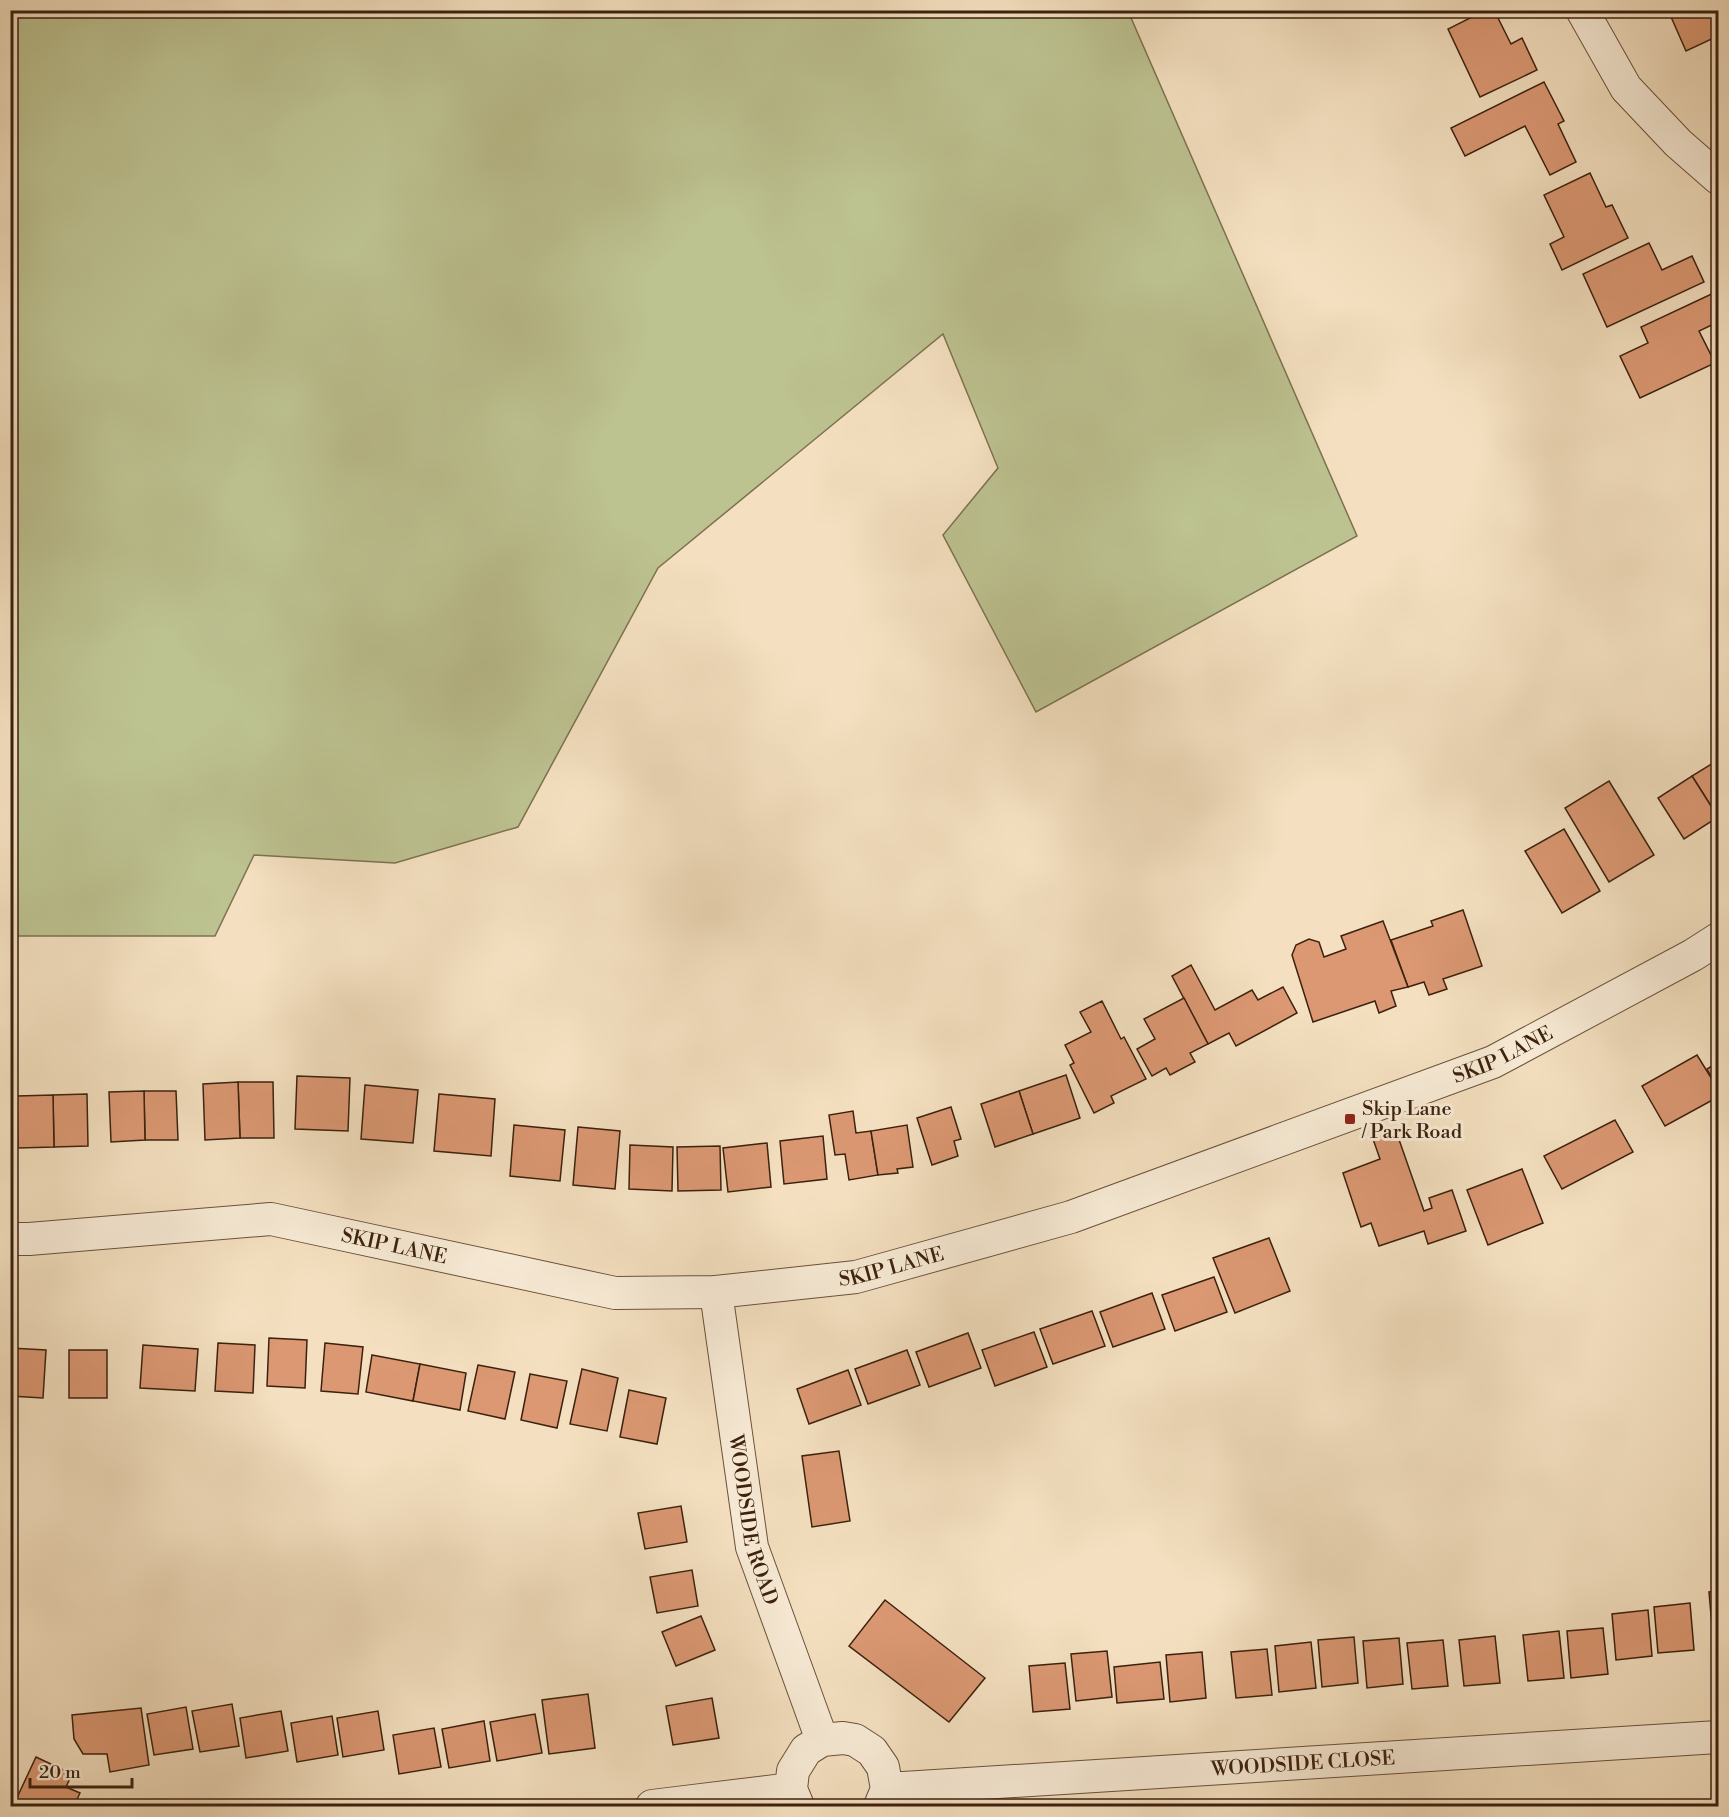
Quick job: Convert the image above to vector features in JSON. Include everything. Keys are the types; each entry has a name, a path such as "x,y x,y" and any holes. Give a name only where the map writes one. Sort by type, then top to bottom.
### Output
{"street":[{"path":"1582,10 1626,88 1678,143 1719,178"},
{"name":"SKIP LANE","path":"10,1239 271,1219 615,1293 716,1292 856,1277 1071,1216 1493,1062 1719,939"},
{"name":"WOODSIDE ROAD","path":"716,1292 752,1547 822,1740"},
{"name":"WOODSIDE CLOSE","path":"884,1798 1719,1737"},
{"path":"652,1806 794,1798 793,1771 806,1750 822,1740 843,1738 855,1740 872,1751 883,1767 884,1798"}],"green space":[{"path":"11,10 1128,11 1357,536 1036,712 943,535 998,468 943,334 658,568 518,827 395,863 254,855 215,936 11,936"}],"building":[{"path":"1486,10 1494,10 1511,44 1522,38 1537,70 1480,97 1448,29"},
{"path":"1668,10 1718,10 1718,36 1686,51"},
{"path":"1544,82 1564,121 1558,124 1576,162 1550,175 1525,126 1465,156 1451,128"},
{"path":"1590,173 1606,207 1612,205 1628,238 1562,270 1550,244 1564,237 1544,195"},
{"path":"1649,243 1662,270 1692,256 1704,282 1607,327 1583,274"},
{"path":"1718,291 1718,322 1699,331 1715,363 1640,398 1620,356 1648,343 1641,327"},
{"path":"1718,760 1718,817 1692,776"},
{"path":"1692,776 1718,817 1684,839 1658,798"},
{"path":"1609,781 1654,855 1609,882 1565,808"},
{"path":"1564,829 1600,891 1562,913 1525,851"},
{"path":"1463,910 1482,966 1443,979 1447,989 1429,995 1424,982 1408,987 1391,940 1433,926 1431,921"},
{"path":"1383,921 1408,987 1391,991 1396,1006 1379,1013 1375,1001 1313,1022 1292,955 1296,945 1309,939 1319,942 1324,957 1346,949 1341,936"},
{"path":"1191,965 1215,1010 1252,990 1258,1000 1283,987 1297,1013 1236,1046 1229,1033 1208,1044 1172,976"},
{"path":"1184,998 1208,1044 1190,1053 1195,1062 1170,1075 1166,1068 1152,1076 1137,1049 1155,1039 1144,1019"},
{"path":"1102,1001 1121,1039 1124,1037 1146,1079 1111,1096 1114,1103 1094,1113 1070,1065 1074,1063 1065,1045 1091,1032 1080,1012"},
{"path":"1697,1055 1718,1089 1718,1097 1665,1126 1642,1086"},
{"path":"1718,1062 1718,1089 1707,1069"},
{"path":"1066,1075 1080,1118 1033,1134 1019,1091"},
{"path":"297,1076 350,1078 348,1131 295,1129"},
{"path":"238,1082 273,1082 274,1138 240,1138"},
{"path":"238,1082 240,1138 205,1140 203,1084"},
{"path":"365,1085 418,1090 413,1143 361,1139"},
{"path":"144,1091 176,1091 178,1140 145,1140"},
{"path":"144,1091 145,1140 111,1142 109,1092"},
{"path":"1019,1091 1033,1134 995,1147 981,1104"},
{"path":"87,1094 88,1146 54,1147 53,1095"},
{"path":"439,1094 495,1099 491,1156 434,1151"},
{"path":"53,1095 54,1147 18,1148 17,1096"},
{"path":"951,1107 961,1139 954,1141 958,1156 932,1165 917,1118"},
{"path":"853,1111 856,1133 871,1131 878,1175 849,1180 845,1154 835,1155 829,1115"},
{"path":"1615,1120 1633,1152 1562,1189 1544,1156"},
{"path":"514,1125 565,1130 560,1181 510,1176"},
{"path":"907,1125 913,1167 897,1169 898,1173 878,1175 871,1131"},
{"path":"578,1127 620,1131 615,1189 573,1185"},
{"path":"1396,1131 1424,1211 1432,1208 1429,1198 1452,1190 1466,1231 1428,1244 1424,1231 1379,1246 1371,1223 1361,1227 1343,1173 1380,1159 1373,1139"},
{"path":"823,1136 827,1179 784,1184 780,1141"},
{"path":"767,1143 771,1187 728,1192 723,1148"},
{"path":"630,1145 673,1147 672,1191 629,1189"},
{"path":"720,1146 721,1190 678,1191 677,1147"},
{"path":"1522,1169 1543,1223 1488,1245 1467,1190"},
{"path":"1269,1238 1290,1291 1235,1313 1213,1258"},
{"path":"1214,1277 1227,1312 1175,1331 1162,1295"},
{"path":"1152,1293 1165,1329 1113,1347 1100,1312"},
{"path":"1092,1311 1105,1346 1053,1364 1040,1329"},
{"path":"1034,1332 1047,1367 995,1386 982,1350"},
{"path":"968,1333 981,1368 929,1387 916,1352"},
{"path":"269,1338 307,1340 305,1388 267,1386"},
{"path":"218,1343 255,1345 253,1393 215,1391"},
{"path":"325,1343 363,1347 358,1394 321,1391"},
{"path":"143,1345 198,1349 195,1391 140,1388"},
{"path":"10,1348 46,1350 43,1398 10,1396"},
{"path":"69,1350 107,1350 107,1398 69,1398"},
{"path":"907,1350 920,1385 868,1404 855,1369"},
{"path":"372,1355 420,1364 413,1401 366,1392"},
{"path":"420,1364 466,1373 460,1410 413,1401"},
{"path":"478,1365 515,1372 505,1419 468,1411"},
{"path":"582,1369 618,1378 607,1431 570,1424"},
{"path":"848,1370 861,1405 809,1424 797,1389"},
{"path":"530,1374 567,1381 557,1428 521,1420"},
{"path":"629,1390 666,1398 657,1444 620,1437"},
{"path":"839,1451 850,1521 812,1527 802,1456"},
{"path":"681,1506 687,1542 645,1549 638,1513"},
{"path":"692,1570 698,1606 657,1613 650,1577"},
{"path":"1718,1591 1718,1638 1713,1638 1709,1592"},
{"path":"885,1600 985,1678 949,1722 849,1646"},
{"path":"1690,1603 1694,1650 1658,1653 1654,1607"},
{"path":"1648,1610 1652,1656 1616,1660 1612,1614"},
{"path":"701,1616 715,1650 676,1666 662,1632"},
{"path":"1603,1628 1608,1674 1571,1678 1567,1631"},
{"path":"1559,1631 1564,1678 1528,1681 1523,1635"},
{"path":"1495,1636 1500,1683 1464,1686 1459,1640"},
{"path":"1354,1637 1358,1683 1322,1687 1318,1640"},
{"path":"1399,1638 1403,1684 1367,1688 1363,1641"},
{"path":"1443,1640 1448,1686 1412,1689 1407,1643"},
{"path":"1311,1642 1316,1688 1279,1692 1275,1646"},
{"path":"1267,1649 1272,1695 1236,1698 1231,1652"},
{"path":"1107,1651 1112,1697 1076,1701 1071,1654"},
{"path":"1202,1652 1206,1698 1170,1702 1166,1655"},
{"path":"1160,1662 1164,1699 1117,1703 1114,1667"},
{"path":"1065,1663 1070,1709 1033,1712 1029,1666"},
{"path":"588,1694 595,1748 549,1754 542,1700"},
{"path":"712,1698 719,1738 673,1745 666,1706"},
{"path":"232,1704 239,1746 200,1752 192,1711"},
{"path":"186,1707 193,1749 154,1755 147,1714"},
{"path":"141,1708 149,1765 110,1772 107,1754 83,1754 74,1739 72,1715"},
{"path":"281,1711 288,1751 246,1758 240,1718"},
{"path":"378,1711 384,1750 343,1757 337,1718"},
{"path":"535,1714 542,1753 497,1761 490,1722"},
{"path":"332,1716 338,1755 297,1762 291,1723"},
{"path":"484,1721 490,1761 449,1768 442,1729"},
{"path":"434,1728 441,1767 399,1774 393,1735"},
{"path":"36,1757 72,1774 66,1787 80,1793 74,1806 19,1806 14,1804"}],"place":[{"name":"Skip Lane / Park Road","path":"1350,1119"}]}
